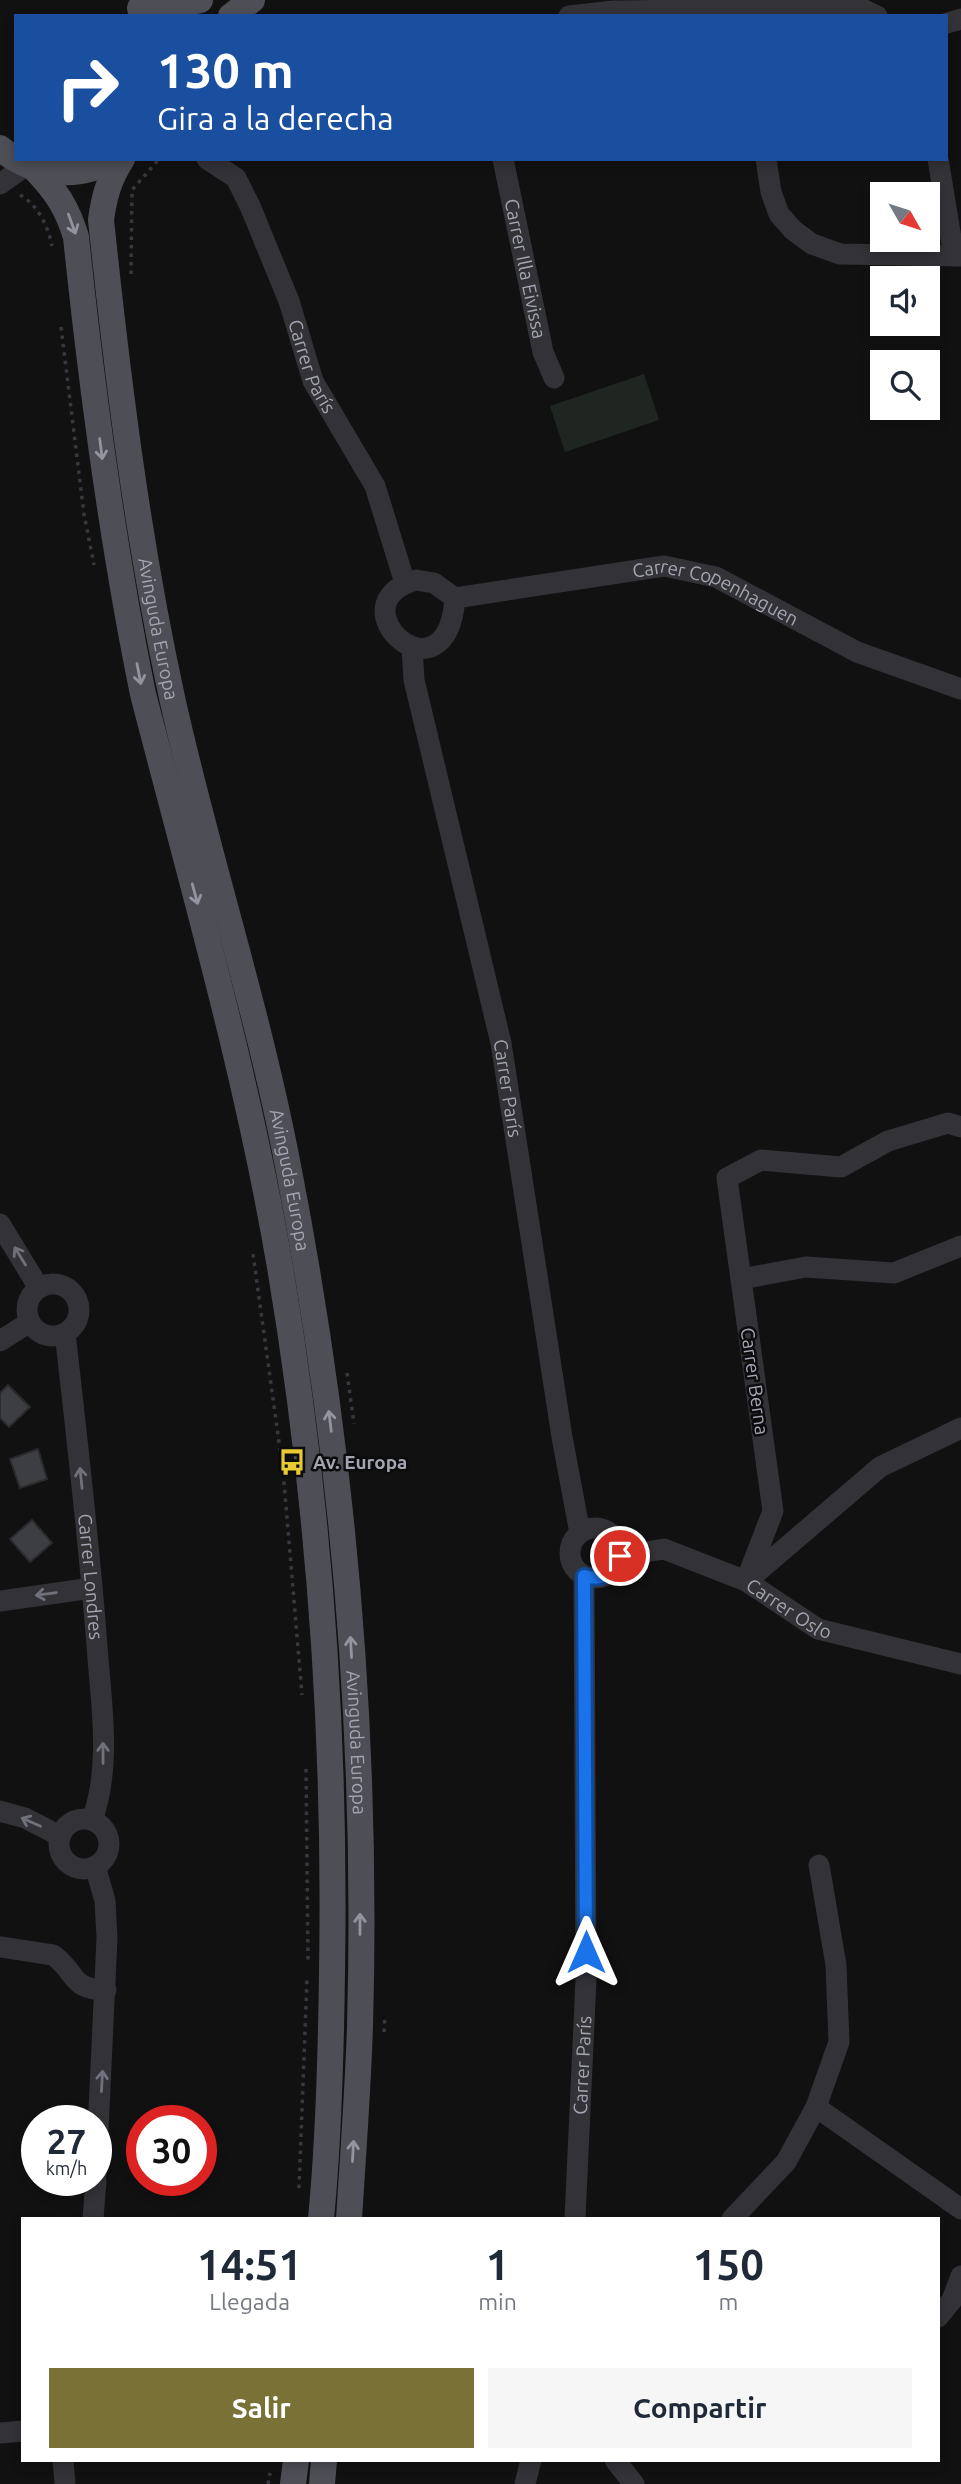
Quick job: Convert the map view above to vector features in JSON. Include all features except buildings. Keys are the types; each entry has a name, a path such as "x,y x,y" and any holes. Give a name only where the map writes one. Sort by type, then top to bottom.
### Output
{"main road":[{"path":"139,8 160,9 200,0"},
{"path":"234,14 252,0"},
{"path":"0,148 14,159"},
{"path":"18,161 31,167 59,172 83,170 107,161"},
{"name":"Avinguda Europa","path":"121,161 107,187 101,220 124,420 142,541 174,705 244,972 289,1168 328,1410 350,1635 357,1759 360,2025 349,2217"},
{"name":"Avinguda Europa","path":"31,167 54,189 64,205 76,237 106,486 138,673 238,1059 280,1267 301,1414 325,1660 333,1816 329,2091 321,2217"},
{"path":"251,1123 278,1117"},
{"path":"293,2484 296,2462"},
{"path":"322,2484 324,2462"}],"street":[{"path":"587,14 614,11 751,13 860,8 873,14"},
{"name":"Carrer París","path":"210,161 236,178 250,206 289,302 313,381 375,486 405,583"},
{"name":"Carrer Illa Eivissa","path":"503,161 543,352 554,378"},
{"path":"766,161 771,192 779,214 793,230 812,244 839,254 957,256 937,161"},
{"path":"6,189 31,167"},
{"name":"Carrer Copenhaguen","path":"455,598 664,566 716,577 857,652 961,689"},
{"path":"416,580 434,583 455,598 450,627 441,640 430,646 412,647 392,635 387,624 386,608 390,597 405,583 416,580"},
{"name":"Carrer París","path":"412,647 414,680 501,1042 562,1437 580,1533"},
{"name":"Carrer Berna","path":"746,1581 773,1511 727,1178 761,1160 841,1167 887,1141 948,1123 961,1128"},
{"path":"0,1224 39,1287"},
{"path":"741,1279 806,1268 894,1273 961,1246"},
{"path":"54,1283 62,1285 75,1296 79,1304 77,1321 65,1333 48,1336 40,1333 30,1322 27,1303 39,1287 54,1283"},
{"path":"0,1341 30,1322"},
{"name":"Carrer Londres","path":"65,1333 92,1588 104,1753 102,1784 92,1820"},
{"path":"746,1581 880,1466 961,1428"},
{"path":"596,1528 611,1534 620,1548 620,1556 618,1564 600,1578 584,1576 572,1564 570,1556 571,1547 580,1533 596,1528"},
{"name":"Carrer Oslo","path":"620,1556 664,1549 746,1581 818,1629 961,1664"},
{"name":"Carrer París","path":"575,2217 586,1979 584,1576"},
{"path":"0,1601 92,1588"},
{"path":"0,1811 25,1818 60,1836"},
{"path":"92,1820 100,1824 109,1839 106,1856 95,1866 86,1869 69,1864 60,1852 60,1836 70,1823 92,1820"},
{"path":"734,2217 786,2162 816,2107 839,2042 836,1965 819,1865"},
{"path":"95,1866 106,1913 106,1990 100,2105"},
{"path":"0,1947 53,1955 80,1986 89,1990 106,1990"},
{"path":"816,2107 961,2209"},
{"path":"93,2217 95,2196"},
{"path":"940,2315 952,2300 961,2276"},
{"path":"0,2433 21,2431"},
{"path":"63,2462 65,2484"},
{"path":"525,2484 530,2462"},
{"path":"620,2462 634,2484"}],"path":[{"path":"6,189 29,200 42,217 52,242 53,255"},
{"path":"60,317 83,501 95,568"},
{"path":"253,1252 283,1471 303,1697"},
{"path":"299,2188 308,1971 305,1762"}],"shaded area":[{"path":"644,374 659,420 565,452 550,406"}],"place":[{"name":"Av. Europa","path":"292,1462"}],"route":[{"path":"586,1952 584,1576 600,1578 607,1575 614,1570 620,1556"}]}
